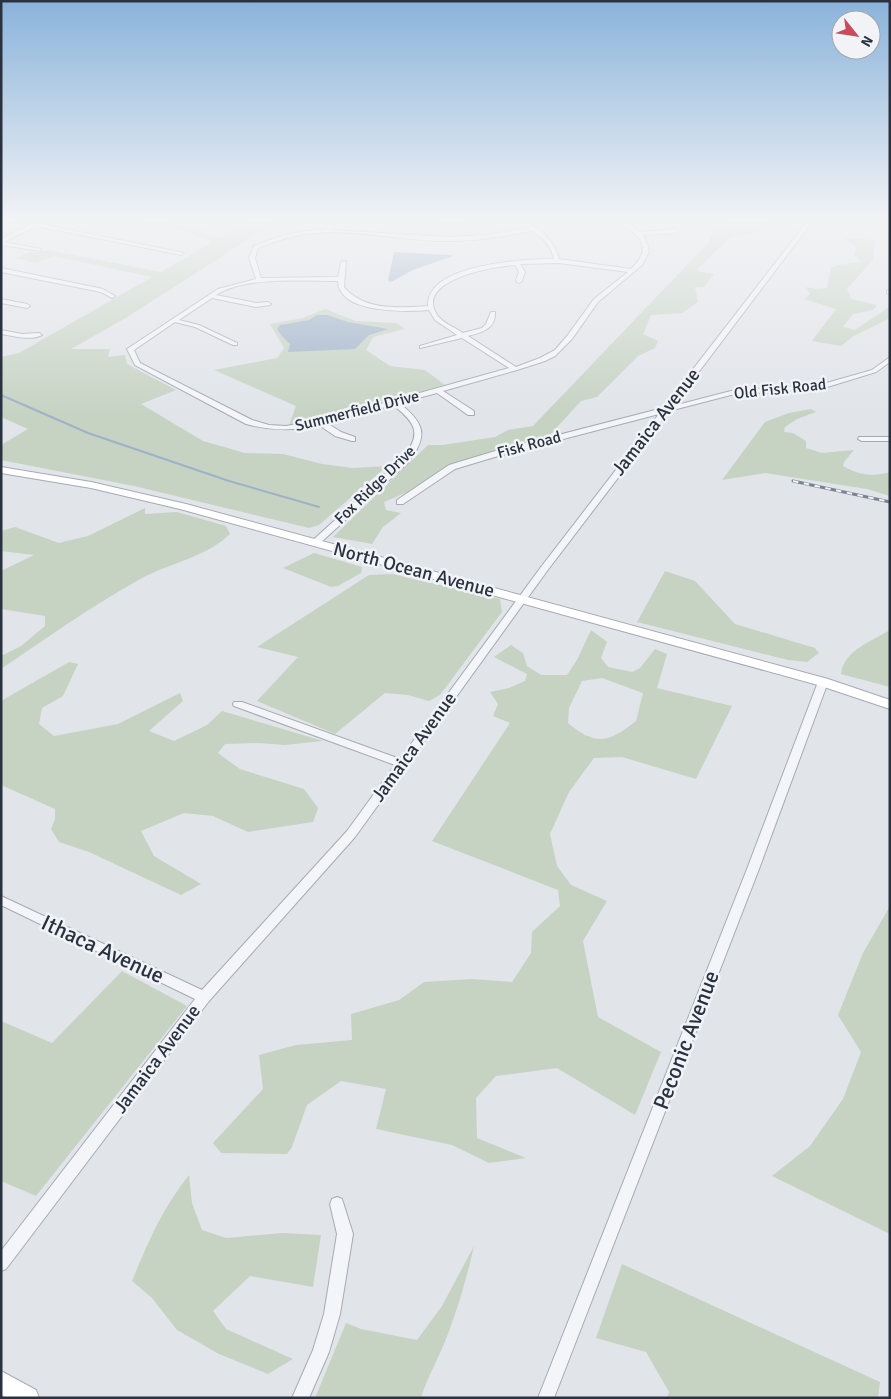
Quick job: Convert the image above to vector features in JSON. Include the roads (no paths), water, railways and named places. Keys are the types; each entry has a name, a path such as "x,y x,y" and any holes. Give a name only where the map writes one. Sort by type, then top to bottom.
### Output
{"main road":[{"name":"North Ocean Avenue","path":"1,470 69,481 144,497 824,682 890,696"},
{"name":"North Ocean Avenue","path":"824,682 890,705"},
{"path":"1,1382 28,1398"}],"street":[{"path":"66,283 103,291 112,296"},
{"name":"Summerfield Drive","path":"246,283 220,290 130,349 137,364 249,422 269,428 296,429 538,361 558,351 590,306 617,283"},
{"path":"342,283 343,290 364,304 401,310 430,308"},
{"path":"445,283 433,293 430,308 437,319 515,369"},
{"name":"Jamaica Avenue","path":"1,1264 204,997 351,834 522,599 763,283"},
{"path":"210,296 256,305 268,304"},
{"path":"1,301 27,306"},
{"path":"422,347 463,336 489,325 493,313"},
{"path":"173,320 197,326 235,344"},
{"path":"1,332 22,336 39,335"},
{"name":"Old Fisk Road","path":"667,409 731,393 824,386 874,371 888,362"},
{"path":"437,390 470,413"},
{"name":"Fox Ridge Drive","path":"315,543 405,461 416,448 420,440 418,425 409,414 393,402"},
{"name":"Fisk Road","path":"400,502 452,467 667,409"},
{"path":"321,423 338,434 352,439"},
{"path":"862,439 890,439"},
{"name":"Peconic Avenue","path":"546,1398 824,682"},
{"path":"238,704 402,764"},
{"name":"Ithaca Avenue","path":"1,900 204,997"},
{"path":"300,1398 320,1352 332,1314 346,1234 337,1204"}],"water":[{"path":"317,315 327,315 348,322 388,329 369,335 355,349 288,352 290,344 277,329 280,325 309,320"}],"waterway":[{"path":"1,395 88,433 229,481 319,507"}],"railway":[{"path":"793,481 890,502"}]}
